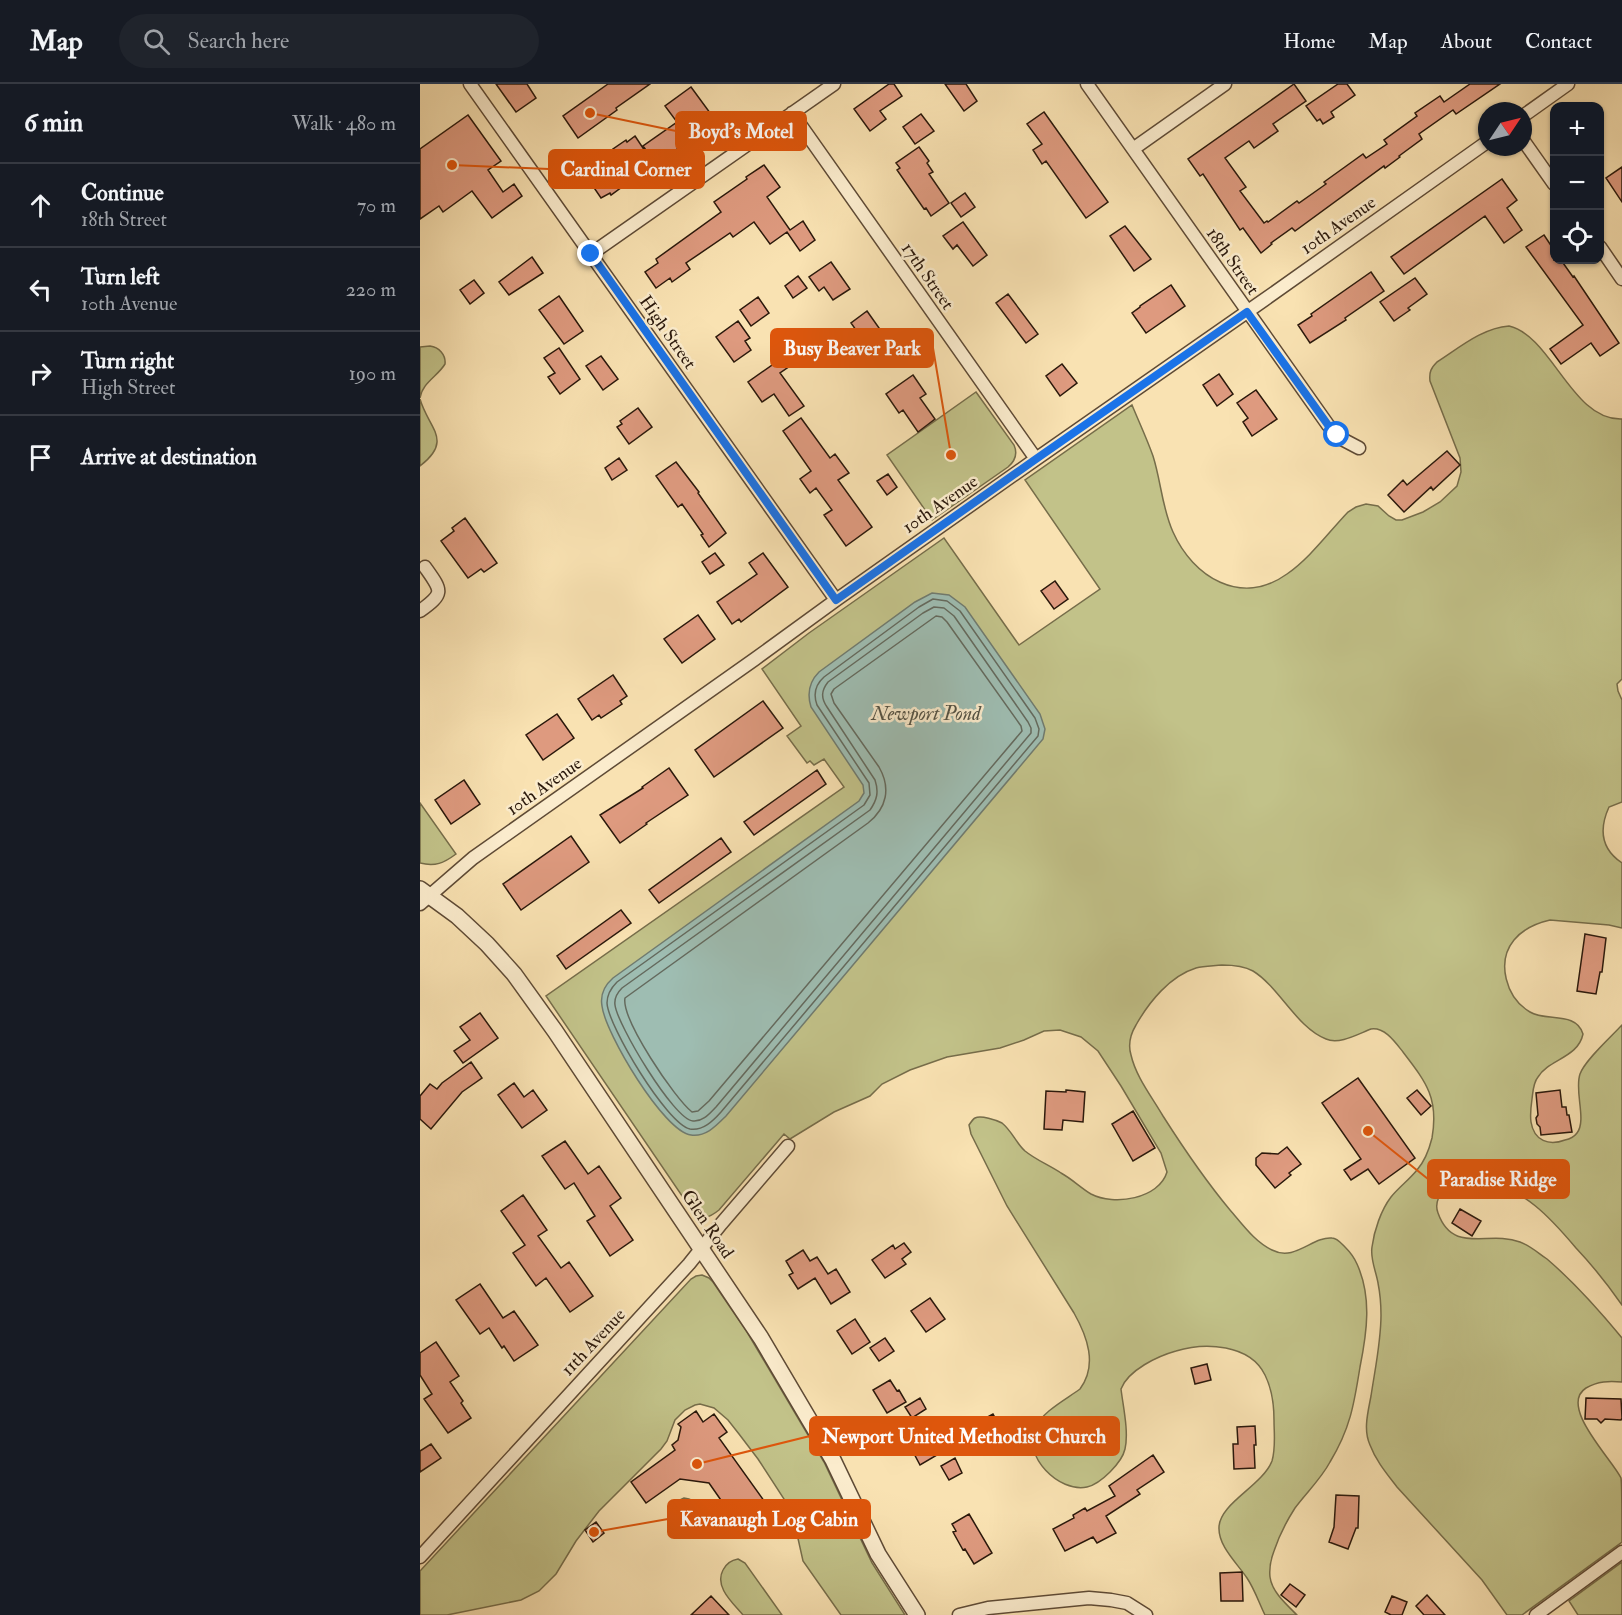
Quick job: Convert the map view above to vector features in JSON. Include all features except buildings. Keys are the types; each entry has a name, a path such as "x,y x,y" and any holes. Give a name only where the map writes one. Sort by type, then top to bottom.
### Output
{"street":[{"name":"High Street","path":"470,84 836,600"},
{"path":"591,254 834,84"},
{"name":"18th Street","path":"1087,84 1332,430 1343,440 1359,448"},
{"path":"1132,149 1225,84"},
{"path":"1532,110 1568,84"},
{"name":"17th Street","path":"792,113 1036,459"},
{"name":"10th Avenue","path":"423,896 836,600 1478,148"},
{"path":"1532,153 1550,178"},
{"path":"1604,254 1622,279"},
{"path":"420,611 435,600 439,593 437,583 425,567"},
{"name":"Glen Road","path":"423,896 466,924 487,944 514,974 555,1031 756,1330 818,1433 843,1479 878,1554 917,1615"},
{"name":"11th Avenue","path":"420,1557 702,1249 788,1146"},
{"path":"1536,1615 1622,1552"},
{"path":"959,1615 988,1608 1089,1598 1127,1603 1146,1615"}],"green space":[{"path":"1509,326 1524,333 1538,345 1589,407 1605,416 1622,419 1622,679 1617,684 1622,700 1622,802 1609,807 1603,831 1606,845 1622,863 1622,928 1550,920 1540,923 1526,930 1514,940 1509,949 1505,969 1510,989 1522,1006 1537,1015 1574,1022 1583,1034 1575,1048 1543,1071 1535,1082 1531,1122 1535,1134 1543,1140 1559,1142 1575,1136 1581,1121 1578,1089 1580,1074 1593,1056 1622,1025 1622,1305 1556,1225 1524,1197 1511,1190 1483,1180 1460,1179 1442,1191 1437,1202 1437,1209 1445,1226 1453,1234 1473,1239 1496,1238 1520,1242 1547,1259 1596,1307 1622,1338 1622,1382 1604,1382 1586,1388 1579,1396 1578,1407 1590,1433 1621,1478 1622,1542 1522,1615 1507,1615 1482,1580 1397,1487 1372,1451 1366,1427 1381,1325 1380,1295 1372,1260 1372,1247 1378,1221 1387,1202 1420,1167 1428,1151 1434,1124 1429,1091 1400,1048 1381,1030 1371,1029 1337,1041 1326,1039 1306,1026 1271,987 1253,971 1230,965 1199,967 1169,983 1147,1008 1134,1029 1130,1040 1130,1051 1140,1079 1203,1176 1255,1238 1266,1247 1280,1253 1296,1251 1325,1238 1337,1240 1356,1261 1365,1289 1367,1315 1365,1341 1356,1393 1347,1427 1326,1468 1295,1508 1278,1540 1271,1560 1271,1582 1280,1598 1297,1615 1265,1615 1250,1583 1225,1548 1219,1527 1226,1510 1267,1470 1273,1456 1274,1414 1271,1391 1265,1375 1249,1357 1238,1351 1213,1346 1188,1348 1169,1353 1137,1370 1121,1389 1126,1427 1124,1452 1113,1469 1094,1485 1076,1487 1065,1484 1046,1470 1038,1461 1034,1450 1032,1439 1035,1428 1043,1416 1080,1389 1085,1380 1089,1351 1079,1322 1007,1206 971,1134 969,1125 978,1117 1002,1123 1025,1151 1091,1194 1101,1198 1135,1198 1155,1189 1167,1172 1161,1153 1098,1051 1081,1037 1060,1030 1044,1031 1000,1048 947,1057 910,1070 882,1084 870,1096 834,1112 790,1139 784,1134 719,1210 703,1217 693,1212 546,996 844,787 824,759 814,765 810,761 807,763 787,736 801,726 762,669 809,633 944,538 1019,645 1100,589 1025,480 1132,405 1153,456 1169,523 1182,548 1206,574 1220,582 1236,587 1253,588 1270,584 1295,568 1348,512 1356,507 1366,504 1378,506 1389,516 1402,520 1440,502 1457,486 1461,472 1460,458 1430,381 1431,370 1437,362 1471,340 1489,330"},
{"path":"430,346 441,352 445,364 424,388 420,398 420,347"},
{"path":"976,392 1014,445 1015,457 1008,467 932,520 887,455"},
{"path":"420,399 437,441 430,457 420,466"},
{"path":"420,803 456,854 447,860 430,865 420,863"},
{"path":"702,1275 713,1282 747,1332 824,1462 872,1563 905,1615 841,1615 803,1561 795,1525 786,1502 758,1459 728,1420 714,1408 700,1404 685,1410 675,1420 667,1441 661,1449 599,1511 576,1541 556,1574 539,1591 521,1600 447,1615 420,1615 420,1571 691,1279"},
{"path":"684,1498 693,1501 697,1507 697,1515 692,1523 678,1522 671,1517 674,1505"},
{"path":"738,1559 745,1563 782,1615 743,1615 730,1600 723,1589 721,1576 727,1564"},
{"path":"1622,1562 1622,1615 1578,1615 1569,1601"}],"water":[{"name":"Newport Pond","path":"932,593 949,595 965,607 1040,714 1045,729 1043,739 726,1116 706,1133 691,1135 680,1130 652,1100 624,1058 613,1037 602,1006 604,990 613,978 859,801 864,793 863,785 811,707 809,693 811,684 819,672 915,602"}],"place":[{"name":"Boyd's Motel","path":"590,113"},
{"name":"Cardinal Corner","path":"452,165"},
{"name":"Busy Beaver Park","path":"951,455"},
{"name":"Paradise Ridge","path":"1368,1131"},
{"name":"Newport United Methodist Church","path":"697,1464"},
{"name":"Kavanaugh Log Cabin","path":"594,1532"}],"route":[{"path":"591,254 836,600 1247,312 1337,435"}]}
